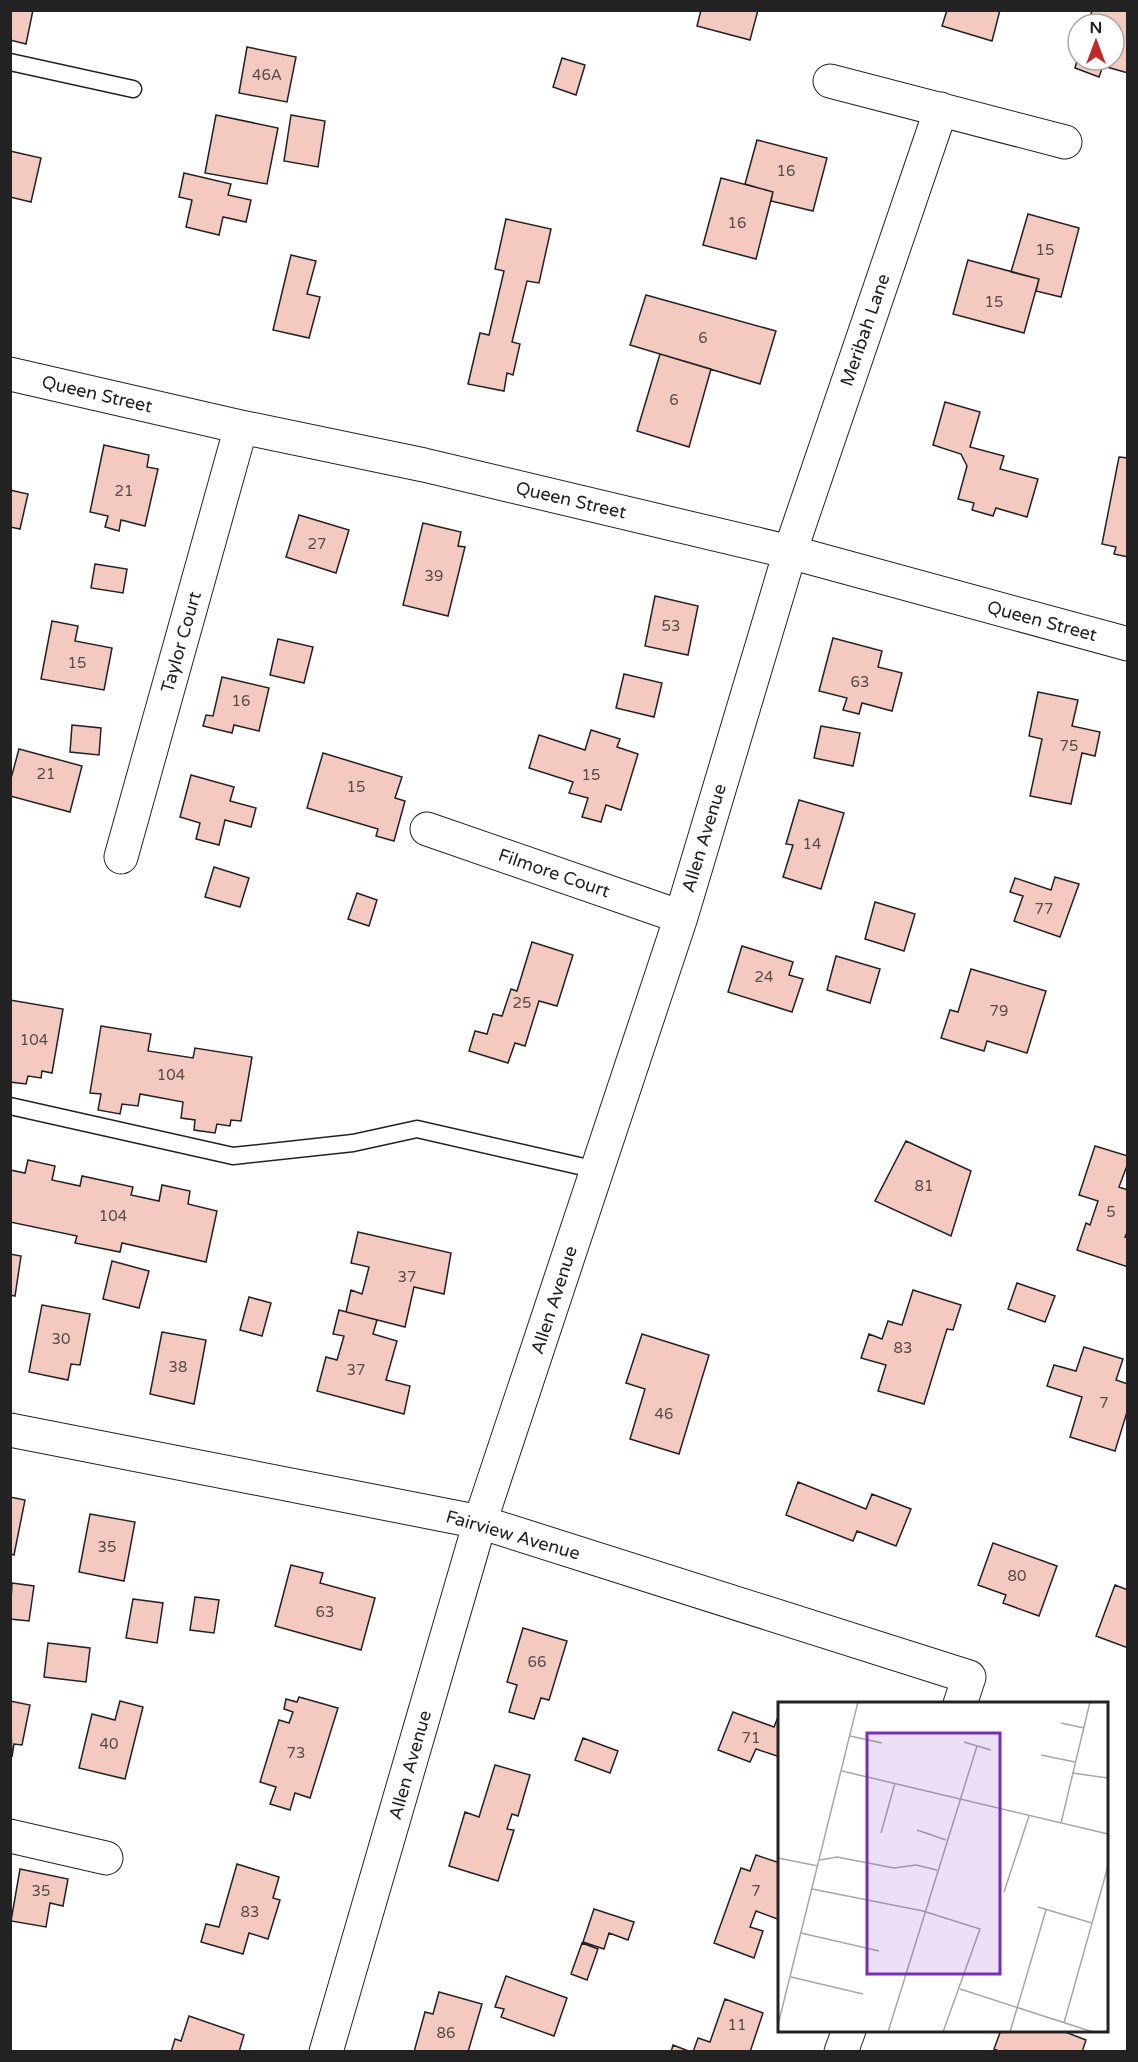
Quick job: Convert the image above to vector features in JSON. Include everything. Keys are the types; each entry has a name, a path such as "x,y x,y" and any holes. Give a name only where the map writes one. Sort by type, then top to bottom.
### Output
{"street":[{"path":"830,81 1065,142"},
{"name":"Meribah Lane","path":"790,552 941,109"},
{"name":"Queen Street","path":"10,374 241,427 424,465 790,552 1128,644"},
{"name":"Taylor Court","path":"121,857 241,427"},
{"name":"Allen Avenue","path":"326,2052 480,1522 681,917 790,552"},
{"name":"Filmore Court","path":"427,829 681,917"},
{"name":"Fairview Avenue","path":"10,1430 480,1522 964,1690"},
{"path":"10,1836 106,1858"},
{"path":"841,2052 849,2032"}],"lane":[{"path":"10,62 133,89"},
{"path":"10,1106 233,1156 353,1143 417,1129 597,1170"}],"building":[{"path":"10,10 33,10 26,44 10,40"},
{"path":"701,10 758,10 750,40 697,26"},
{"path":"947,10 1000,10 992,41 942,26"},
{"path":"1092,10 1128,10 1128,73 1124,72 1126,12 1091,12"},
{"path":"247,47 296,57 287,102 239,93"},
{"path":"562,58 585,65 576,95 553,87"},
{"path":"1086,72 1101,72 1099,77"},
{"path":"216,115 278,128 267,184 205,173"},
{"path":"291,115 325,121 318,167 284,161"},
{"path":"757,140 827,158 813,211 771,201 773,192 745,184"},
{"path":"10,151 41,158 31,202 10,197"},
{"path":"184,173 231,184 228,195 251,200 246,222 223,217 219,235 186,227 192,200 179,197"},
{"path":"721,178 773,192 756,259 703,245"},
{"path":"1028,214 1079,228 1061,297 1036,291 1039,279 1011,272"},
{"path":"506,219 551,229 539,283 527,281 512,342 520,344 513,375 507,373 504,391 468,384 480,333 489,335 504,271 495,269"},
{"path":"291,255 316,261 307,294 320,297 309,338 273,330"},
{"path":"968,260 1039,279 1024,333 953,314"},
{"path":"646,295 776,331 760,384 630,345"},
{"path":"660,354 711,369 689,447 637,431"},
{"path":"945,402 980,412 970,447 1004,456 1000,469 1038,479 1027,517 996,508 993,516 972,510 974,503 958,499 967,466 961,454 933,445"},
{"path":"104,445 149,455 147,467 158,469 145,526 121,520 119,531 105,527 108,516 90,512"},
{"path":"1119,457 1128,458 1128,557 1114,554 1116,547 1102,544"},
{"path":"10,490 28,494 20,529 10,527"},
{"path":"299,515 349,530 336,573 286,557"},
{"path":"423,523 461,532 458,546 465,547 448,616 403,605"},
{"path":"95,564 127,569 123,593 91,588"},
{"path":"655,596 698,606 688,655 645,646"},
{"path":"52,621 78,626 75,641 112,648 104,690 41,679"},
{"path":"833,638 882,651 878,667 902,673 892,711 862,703 859,714 843,710 847,698 819,691"},
{"path":"278,639 313,647 304,683 270,675"},
{"path":"624,674 662,683 654,717 616,708"},
{"path":"222,677 269,688 259,731 234,725 232,733 203,726 206,715 213,716"},
{"path":"1038,692 1078,700 1072,726 1100,732 1095,756 1082,753 1071,804 1030,796 1042,739 1029,736"},
{"path":"72,725 101,728 99,755 70,752"},
{"path":"821,726 860,733 853,766 814,758"},
{"path":"591,730 620,739 617,747 638,754 621,810 606,805 601,822 582,817 588,798 569,793 573,782 529,768 539,735 585,750"},
{"path":"19,749 82,766 70,812 10,796 10,782"},
{"path":"323,753 402,777 395,798 405,801 394,841 376,836 378,829 307,808"},
{"path":"191,775 234,787 230,801 256,808 251,827 225,820 219,845 196,839 200,823 180,817"},
{"path":"799,800 844,813 821,889 783,877 793,845 786,844"},
{"path":"214,867 249,878 240,907 205,897"},
{"path":"1055,877 1079,884 1060,937 1014,921 1023,896 1010,892 1015,878 1051,890"},
{"path":"357,893 377,900 369,926 348,919"},
{"path":"875,902 915,914 904,951 865,939"},
{"path":"532,942 573,955 557,1006 539,1001 525,1046 515,1043 508,1063 469,1051 475,1031 487,1034 493,1014 502,1016 511,989 517,991"},
{"path":"742,946 793,962 789,975 803,979 792,1012 728,992"},
{"path":"836,956 880,969 870,1003 827,990"},
{"path":"971,969 1046,991 1027,1053 987,1041 984,1051 941,1038 950,1010 958,1012"},
{"path":"10,1000 63,1009 52,1073 42,1071 41,1078 28,1076 26,1084 10,1082"},
{"path":"101,1026 151,1034 148,1051 193,1058 195,1048 252,1057 241,1121 231,1120 230,1126 217,1124 215,1133 194,1130 195,1120 181,1118 183,1102 140,1094 138,1106 122,1104 120,1114 98,1110 101,1094 90,1093"},
{"path":"906,1141 971,1171 951,1236 875,1201"},
{"path":"1095,1146 1128,1156 1128,1163 1119,1187 1128,1190 1128,1230 1125,1237 1128,1238 1128,1267 1077,1250 1086,1223 1090,1225 1098,1201 1079,1195"},
{"path":"28,1160 55,1166 52,1180 80,1186 82,1176 133,1187 131,1195 159,1201 162,1185 190,1191 188,1204 217,1211 206,1262 122,1243 120,1252 75,1243 77,1236 10,1222 10,1170 25,1173"},
{"path":"358,1232 451,1253 444,1294 414,1287 405,1327 346,1312 351,1290 362,1294 369,1267 351,1263"},
{"path":"10,1254 21,1256 15,1296 10,1295"},
{"path":"112,1261 149,1271 139,1308 103,1299"},
{"path":"1017,1283 1055,1296 1045,1322 1008,1309"},
{"path":"913,1290 961,1305 953,1330 947,1329 924,1404 878,1391 886,1365 861,1358 869,1334 882,1339 888,1321 902,1325"},
{"path":"249,1297 271,1303 262,1336 240,1330"},
{"path":"42,1305 90,1314 80,1365 71,1364 68,1380 29,1372"},
{"path":"339,1310 377,1320 373,1334 397,1341 386,1380 410,1386 404,1414 317,1391 326,1357 337,1360 344,1336 333,1334"},
{"path":"162,1332 206,1340 194,1404 150,1394"},
{"path":"642,1334 709,1355 679,1454 630,1439 645,1389 626,1383"},
{"path":"1084,1347 1123,1359 1116,1380 1128,1384 1128,1409 1115,1451 1070,1437 1082,1397 1047,1386 1054,1365 1076,1371"},
{"path":"798,1482 866,1509 872,1494 911,1509 896,1546 857,1531 853,1541 786,1515"},
{"path":"10,1497 25,1500 14,1555 10,1554"},
{"path":"90,1514 135,1522 124,1581 79,1572"},
{"path":"993,1543 1057,1566 1039,1616 1003,1603 1006,1595 978,1585"},
{"path":"291,1565 323,1573 320,1583 375,1598 361,1650 275,1626"},
{"path":"12,1583 34,1586 29,1621 10,1619"},
{"path":"1115,1585 1128,1590 1128,1648 1096,1636"},
{"path":"195,1597 219,1600 214,1633 190,1630"},
{"path":"133,1599 163,1603 157,1643 126,1638"},
{"path":"523,1628 567,1641 549,1700 541,1698 534,1719 509,1712 517,1685 507,1682"},
{"path":"48,1643 90,1648 86,1682 44,1677"},
{"path":"299,1697 338,1708 310,1798 295,1793 290,1810 270,1804 276,1787 260,1782 279,1720 289,1723 293,1712 284,1709 286,1699 297,1702"},
{"path":"10,1701 30,1705 22,1745 14,1744 12,1757"},
{"path":"120,1701 143,1707 125,1779 79,1768 92,1714 115,1720"},
{"path":"733,1712 774,1727 778,1717 778,1756 756,1749 750,1762 718,1750"},
{"path":"583,1738 618,1751 610,1773 575,1760"},
{"path":"495,1765 530,1775 518,1816 512,1814 507,1829 514,1830 498,1881 449,1866 465,1812 479,1817"},
{"path":"756,1855 778,1862 778,1919 756,1911 750,1927 763,1931 754,1958 714,1943 741,1868 750,1871"},
{"path":"237,1864 279,1877 273,1898 280,1900 268,1939 249,1933 243,1954 201,1942 206,1924 219,1927"},
{"path":"20,1869 68,1879 63,1906 50,1903 46,1927 11,1921"},
{"path":"594,1909 634,1922 628,1940 609,1933 604,1949 583,1942"},
{"path":"582,1943 598,1949 587,1980 571,1974"},
{"path":"506,1976 567,1998 554,2036 501,2017 504,2009 495,2007"},
{"path":"439,1992 482,2004 468,2052 414,2052 425,2012 433,2014"},
{"path":"725,1999 763,2013 750,2052 693,2052 698,2038 710,2042"},
{"path":"189,2016 244,2035 239,2052 171,2052 175,2039 181,2041"},
{"path":"1000,2032 1065,2032 1086,2040 1082,2052 1001,2052 994,2049"},
{"path":"673,2045 691,2052 671,2052"}]}
